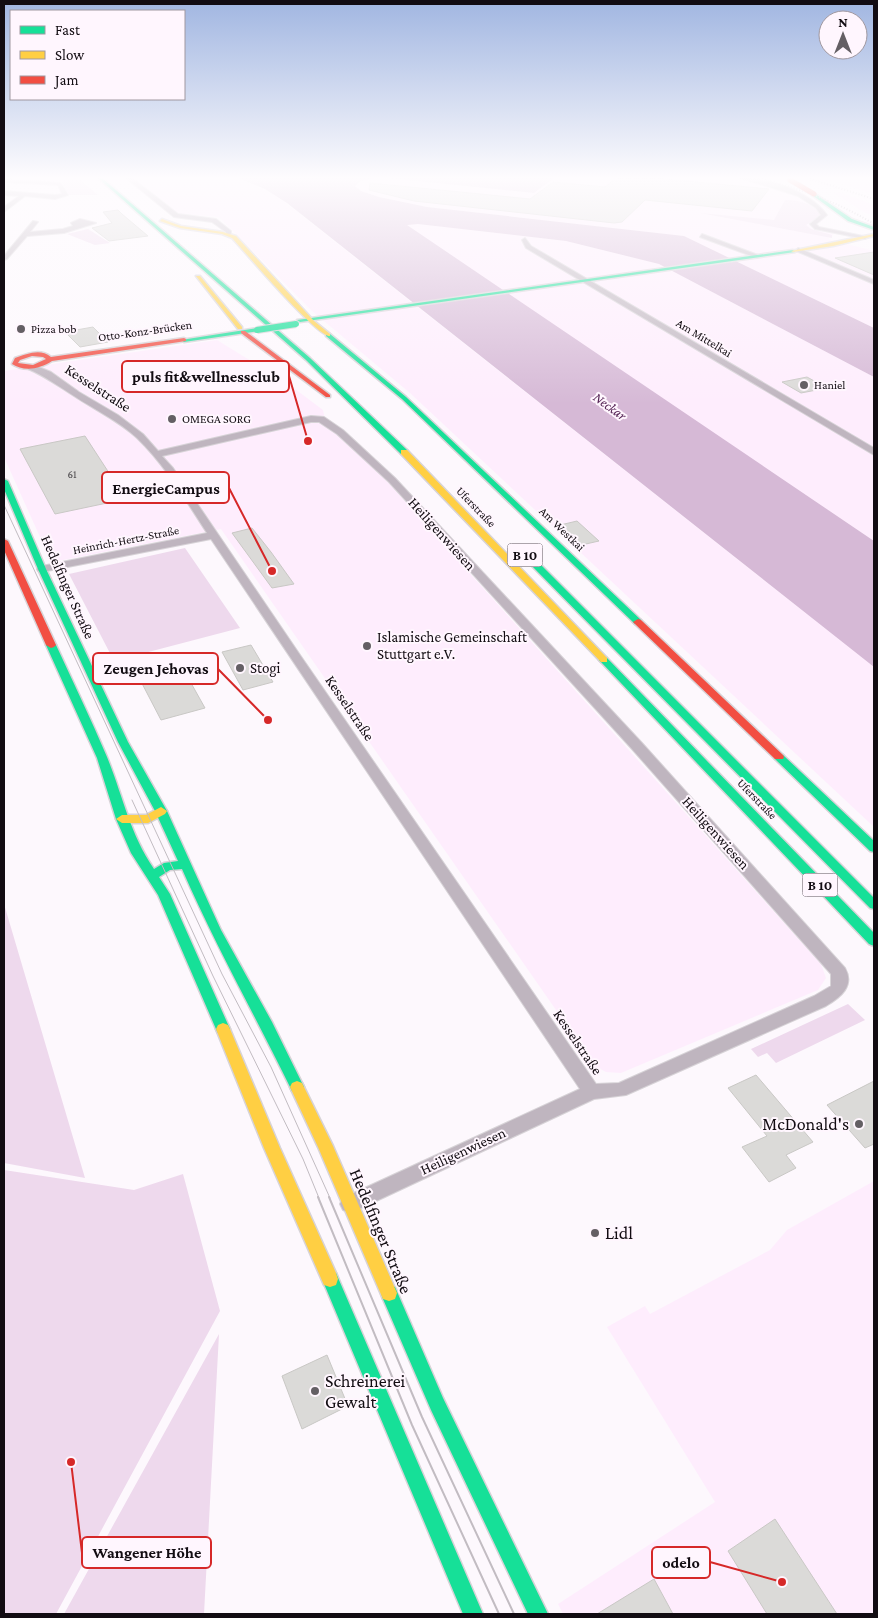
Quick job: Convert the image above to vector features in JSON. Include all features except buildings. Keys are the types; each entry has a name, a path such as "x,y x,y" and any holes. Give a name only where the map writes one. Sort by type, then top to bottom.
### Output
{"main road":[{"name":"B 10","path":"182,254 181,255 213,298 242,330 366,426 384,431"},
{"name":"Uferstraße","path":"185,254 308,359 384,431 874,941"},
{"path":"201,254 342,375"},
{"name":"Am Westkai","path":"249,254 310,320 404,398 874,848"},
{"name":"Otto-Konz-Brücken","path":"12,362 31,366 217,333 773,254"},
{"name":"Otto-Konz-Brücken","path":"4,367 28,354 47,363"},
{"name":"Hedelfinger Straße","path":"4,481 42,569 123,742 161,811 187,865 214,930 267,1026 325,1146 459,1451 538,1614"},
{"path":"4,541 102,758 122,819 137,853 164,894 222,1026 278,1163 311,1233 472,1614"},
{"name":"Uferstraße","path":"524,554 874,905"},
{"path":"122,819 142,820 156,816 161,811"},
{"path":"152,876 157,869 163,866 187,865"}],"street":[{"name":"Am Mittelkai","path":"539,254 874,452"},
{"path":"743,254 751,257"},
{"path":"812,254 874,282"},
{"name":"Kesselstraße","path":"47,363 76,394 115,417 140,436 157,454 592,1092"},
{"name":"Heiligenwiesen","path":"157,454 311,419 321,419 340,432 386,474 644,753 839,972 842,982 838,990 820,1001 620,1090 592,1092 350,1204"},
{"name":"Heinrich-Hertz-Straße","path":"42,569 214,535"}],"shaded area":[{"path":"255,254 350,254 874,667 874,827 410,393 312,311"},
{"path":"448,254 617,254 659,264 874,377 874,541"},
{"path":"720,254 874,254 874,328"},
{"path":"217,340 287,383 323,410 326,425 386,480 821,964 826,978 818,990 621,1073 606,1072 595,1066 221,529 63,560 53,560 49,557 4,457 4,371"},
{"path":"185,548 240,628 114,661 69,574"},
{"path":"4,904 85,1178 4,1163"},
{"path":"848,1004 865,1020 776,1063 767,1053 758,1057 751,1049"},
{"path":"4,1170 134,1190 183,1174 220,1311 56,1614 4,1614"},
{"path":"874,1181 874,1614 563,1614 558,1604 715,1502 607,1327 645,1306 650,1314 770,1250 787,1230"},
{"path":"219,1334 204,1614 64,1614"}],"water":[{"name":"Neckar","path":"351,254 449,254 874,541 874,667"},
{"path":"617,254 720,254 874,328 874,377 659,264"}],"tram line":[{"path":"4,505 222,974 271,1067 330,1198"},
{"path":"132,800 213,976 303,1159 319,1198"},
{"path":"318,1197 412,1425 499,1614"},
{"path":"329,1197 422,1417 514,1614"}],"traffic: fast":[{"path":"187,254 308,359 404,452"},
{"path":"300,320 775,254"},
{"path":"257,330 296,324"},
{"path":"184,340 257,330"},
{"path":"328,335 404,398 638,622"},
{"path":"4,481 42,569 123,742 161,811 215,930 267,1026 297,1087"},
{"path":"530,559 874,905"},
{"path":"51,645 102,758 122,819 137,853 164,894 223,1029"},
{"path":"604,660 874,941"},
{"path":"779,757 874,848"},
{"path":"152,876 168,866 187,865"},
{"path":"330,1279 473,1614"},
{"path":"389,1293 437,1404 538,1614"}],"traffic: slow":[{"path":"249,254 312,322 328,335"},
{"path":"198,277 240,328"},
{"path":"404,452 604,660"},
{"path":"122,819 148,819 161,811"},
{"path":"223,1029 272,1148 330,1279"},
{"path":"297,1087 325,1146 389,1293"}],"traffic: jam":[{"path":"243,332 328,396"},
{"path":"50,359 184,340"},
{"path":"32,354 45,355 50,359 33,367 15,364 17,359 32,354"},
{"path":"4,541 51,645"},
{"path":"638,622 779,757"}],"place":[{"name":"Pizza bob","path":"21,329"},
{"name":"Haniel","path":"804,385"},
{"name":"OMEGA SORG","path":"172,419"},
{"name":"puls fit&wellnessclub","path":"308,441"},
{"name":"EnergieCampus","path":"272,571"},
{"name":"Islamische Gemeinschaft Stuttgart e.V.","path":"367,646"},
{"name":"Stogi","path":"240,668"},
{"name":"Zeugen Jehovas","path":"268,720"},
{"name":"McDonald's","path":"859,1124"},
{"name":"Lidl","path":"595,1233"},
{"name":"Schreinerei Gewalt","path":"315,1391"},
{"name":"Wangener Höhe","path":"71,1462"},
{"name":"odelo","path":"782,1582"}]}
